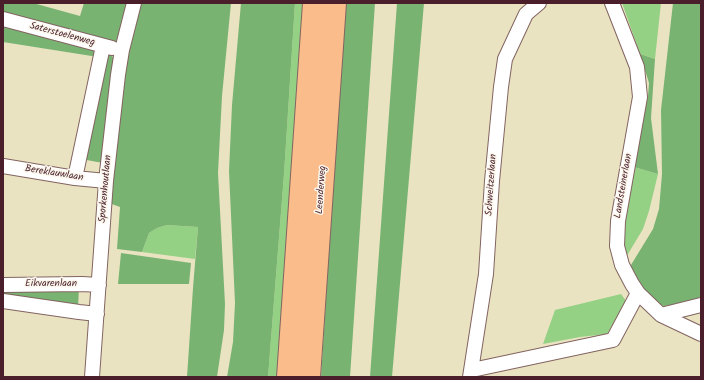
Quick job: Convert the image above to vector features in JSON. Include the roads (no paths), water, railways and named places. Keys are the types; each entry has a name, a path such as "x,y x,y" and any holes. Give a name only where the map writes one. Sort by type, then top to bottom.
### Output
{"main road":[{"path":"288,377 314,3"},
{"name":"Leenderweg","path":"308,377 335,3"}],"street":[{"name":"Sporkenhoutlaan","path":"92,377 106,181 118,75 122,50 134,3"},
{"name":"Schweitzerlaan","path":"471,373 486,274 495,150 505,59 526,14 539,3"},
{"name":"Landsteinerlaan","path":"612,3 638,67 640,97 618,221 617,246 622,265 638,294 661,315 701,334"},
{"name":"Saterstoelenweg","path":"3,19 122,50"},
{"path":"75,178 103,46"},
{"name":"Bereklauwlaan","path":"3,166 75,178 106,181"},
{"name":"Eikvarenlaan","path":"3,285 99,285"},
{"path":"471,373 613,340 638,294"},
{"name":"Eikvarenlaan","path":"3,301 97,314"},
{"path":"661,315 701,305"}]}
